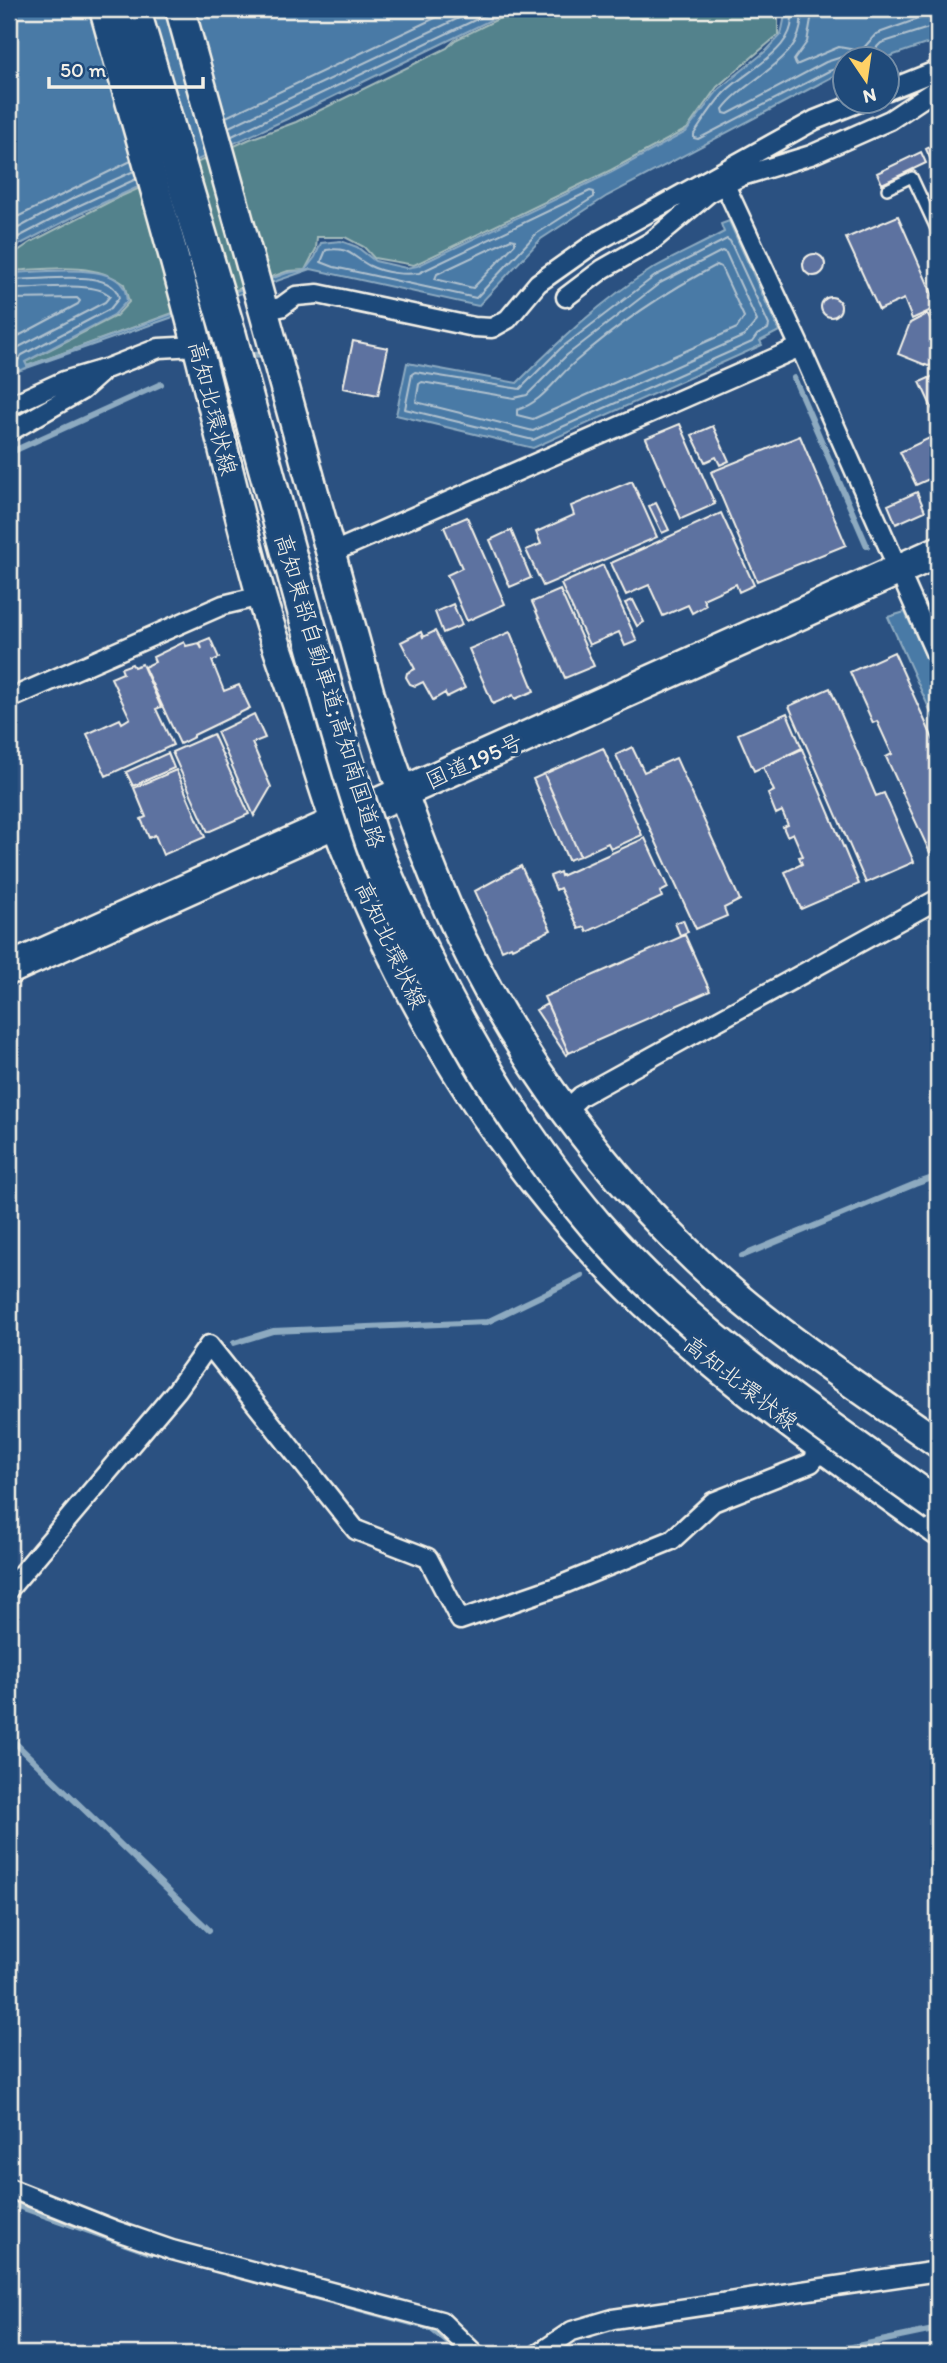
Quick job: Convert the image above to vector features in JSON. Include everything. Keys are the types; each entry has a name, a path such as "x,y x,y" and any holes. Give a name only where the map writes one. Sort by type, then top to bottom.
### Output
{"highway":[{"name":"高知東部自動車道;高知南国道路","path":"134,9 229,334 341,744 373,844 452,1013 498,1092 547,1163 597,1227 650,1283 784,1396 938,1506"},
{"path":"148,9 206,254 229,334"},
{"name":"国道195号","path":"9,969 938,552"}],"main road":[{"name":"高知北環状線","path":"104,9 194,334 261,596 336,823 386,942 417,1004 479,1106 517,1159 595,1253 644,1303 700,1353 938,1531"},
{"path":"180,9 370,695 402,794 449,910 476,966 506,1021 565,1111 637,1198 687,1252 794,1342 938,1443"}],"street":[{"path":"902,84 938,70"},
{"path":"566,297 603,269 652,240 723,179 811,155 879,125 938,88"},
{"path":"265,310 281,307 296,296 318,294 474,327 492,328 508,319 538,283 596,242 723,179 815,120 832,113"},
{"path":"723,179 938,659"},
{"path":"9,406 64,381 108,368 194,334"},
{"path":"331,553 800,348"},
{"path":"9,432 82,390 108,368"},
{"path":"9,699 223,605 261,596"},
{"path":"565,1111 581,1096 938,899"},
{"path":"9,1589 177,1390 209,1345 356,1530 428,1558 460,1620 559,1586 672,1540 713,1502 811,1463 824,1447"},
{"path":"9,2188 172,2250 441,2321 475,2354"},
{"path":"538,2354 572,2331 613,2319 938,2271"}],"lane":[{"path":"887,189 912,177 938,233"}],"green space":[{"path":"570,9 774,9 778,17 778,35 717,87 687,129 611,170 414,265 374,258 364,247 345,237 317,237 316,249 305,270 288,271 27,366 25,362 116,316 129,302 124,284 98,272 70,268 11,271 10,261 15,253 31,242 115,199 250,139 296,122 447,48 455,40 506,15 529,20"}],"water":[{"path":"9,9 560,9 529,17 515,12 505,13 287,119 81,213 9,250"},
{"path":"783,9 938,9 938,40 902,52 902,46 832,46 832,77 607,196 541,239 478,306 311,269 9,374 9,270 12,273 70,270 102,274 114,278 122,285 126,295 127,301 114,315 25,362 27,366 287,273 305,270 321,243 341,241 357,247 375,261 406,268 417,266 612,172 686,132 719,89 767,50 781,35 785,15"},
{"path":"729,221 779,331 760,341 762,345 533,448 396,415 407,363 517,383 565,337 616,294 652,269 724,232 721,224"},
{"path":"905,612 938,683 938,728 888,617"}],"building":[{"path":"938,143 938,176 926,149"},
{"path":"921,152 926,163 882,184 877,173"},
{"path":"898,216 938,307 912,319 904,299 879,310 846,238"},
{"path":"814,254 822,257 825,265 822,273 814,276 806,273 803,265 806,257"},
{"path":"831,297 838,300 841,307 838,314 831,317 824,314 821,307 824,300"},
{"path":"927,314 938,333 938,368 936,364 928,366 898,354 910,323"},
{"path":"353,341 388,348 378,395 343,388"},
{"path":"938,374 938,421 920,382"},
{"path":"680,424 715,504 681,519 646,438"},
{"path":"713,426 729,461 720,465 716,457 705,462 692,435"},
{"path":"938,434 938,475 916,485 900,452"},
{"path":"800,436 846,545 757,581 711,472"},
{"path":"632,481 657,537 543,586 526,550 541,544 536,532 574,515 571,506"},
{"path":"917,492 925,511 896,524 888,505"},
{"path":"656,503 669,530 662,533 649,506"},
{"path":"721,513 754,585 739,592 736,584 703,599 706,605 692,613 688,605 663,616 649,585 626,595 611,563"},
{"path":"467,517 505,604 467,621 447,575 462,568 444,527"},
{"path":"511,530 531,578 510,587 490,540"},
{"path":"603,565 637,641 625,646 619,632 589,645 561,584"},
{"path":"560,590 594,666 565,678 532,602"},
{"path":"633,600 644,622 637,626 625,603"},
{"path":"453,604 462,625 443,633 435,612"},
{"path":"435,631 465,688 447,697 445,693 433,700 423,682 415,686 410,684 406,677 407,673 415,669 401,642 421,632 423,637"},
{"path":"510,632 534,691 515,699 513,695 493,704 469,649"},
{"path":"210,638 219,658 212,661 224,691 239,685 250,708 180,744 144,667 155,662 153,657 184,642 186,646 199,643 202,649 200,642"},
{"path":"894,652 938,750 938,852 931,855 886,757 892,754 877,721 873,723 850,672"},
{"path":"132,664 134,667 142,664 161,707 156,709 173,745 106,776 87,734 120,719 122,723 130,718 111,678 123,673 121,668"},
{"path":"830,688 876,796 884,793 914,862 866,883 789,706"},
{"path":"787,713 802,748 754,771 738,734"},
{"path":"254,714 265,738 252,743 271,787 254,816 217,732"},
{"path":"213,734 249,814 208,832 172,752"},
{"path":"632,747 644,772 676,758 740,900 724,908 727,916 696,929 616,755"},
{"path":"603,748 642,835 611,849 608,843 580,856 544,774"},
{"path":"802,749 859,884 801,909 785,872 802,864 799,857 803,856 793,833 787,836 783,827 788,825 782,811 776,814 768,794 774,791 763,767"},
{"path":"168,753 174,768 133,786 126,772"},
{"path":"176,770 205,837 163,855 155,835 149,838 141,819 146,817 134,788"},
{"path":"544,774 580,856 568,860 533,779"},
{"path":"645,838 668,888 660,892 662,897 587,932 585,927 579,929 560,888 556,890 550,876 560,872 561,876"},
{"path":"521,866 551,930 502,950 475,891"},
{"path":"683,920 688,932 680,935 675,923"},
{"path":"685,935 710,991 569,1053 544,997"},
{"path":"547,1004 569,1053 566,1055 536,1010"}],"waterway":[{"path":"246,356 263,354"},
{"path":"794,378 867,546"},
{"path":"9,453 161,384"},
{"path":"742,1256 938,1176"},
{"path":"234,1343 273,1331 487,1322 582,1276"},
{"path":"9,1737 209,1930"},
{"path":"9,2203 151,2253 159,2253"},
{"path":"253,2280 430,2328 462,2354"},
{"path":"831,2354 843,2349 938,2329"}]}
